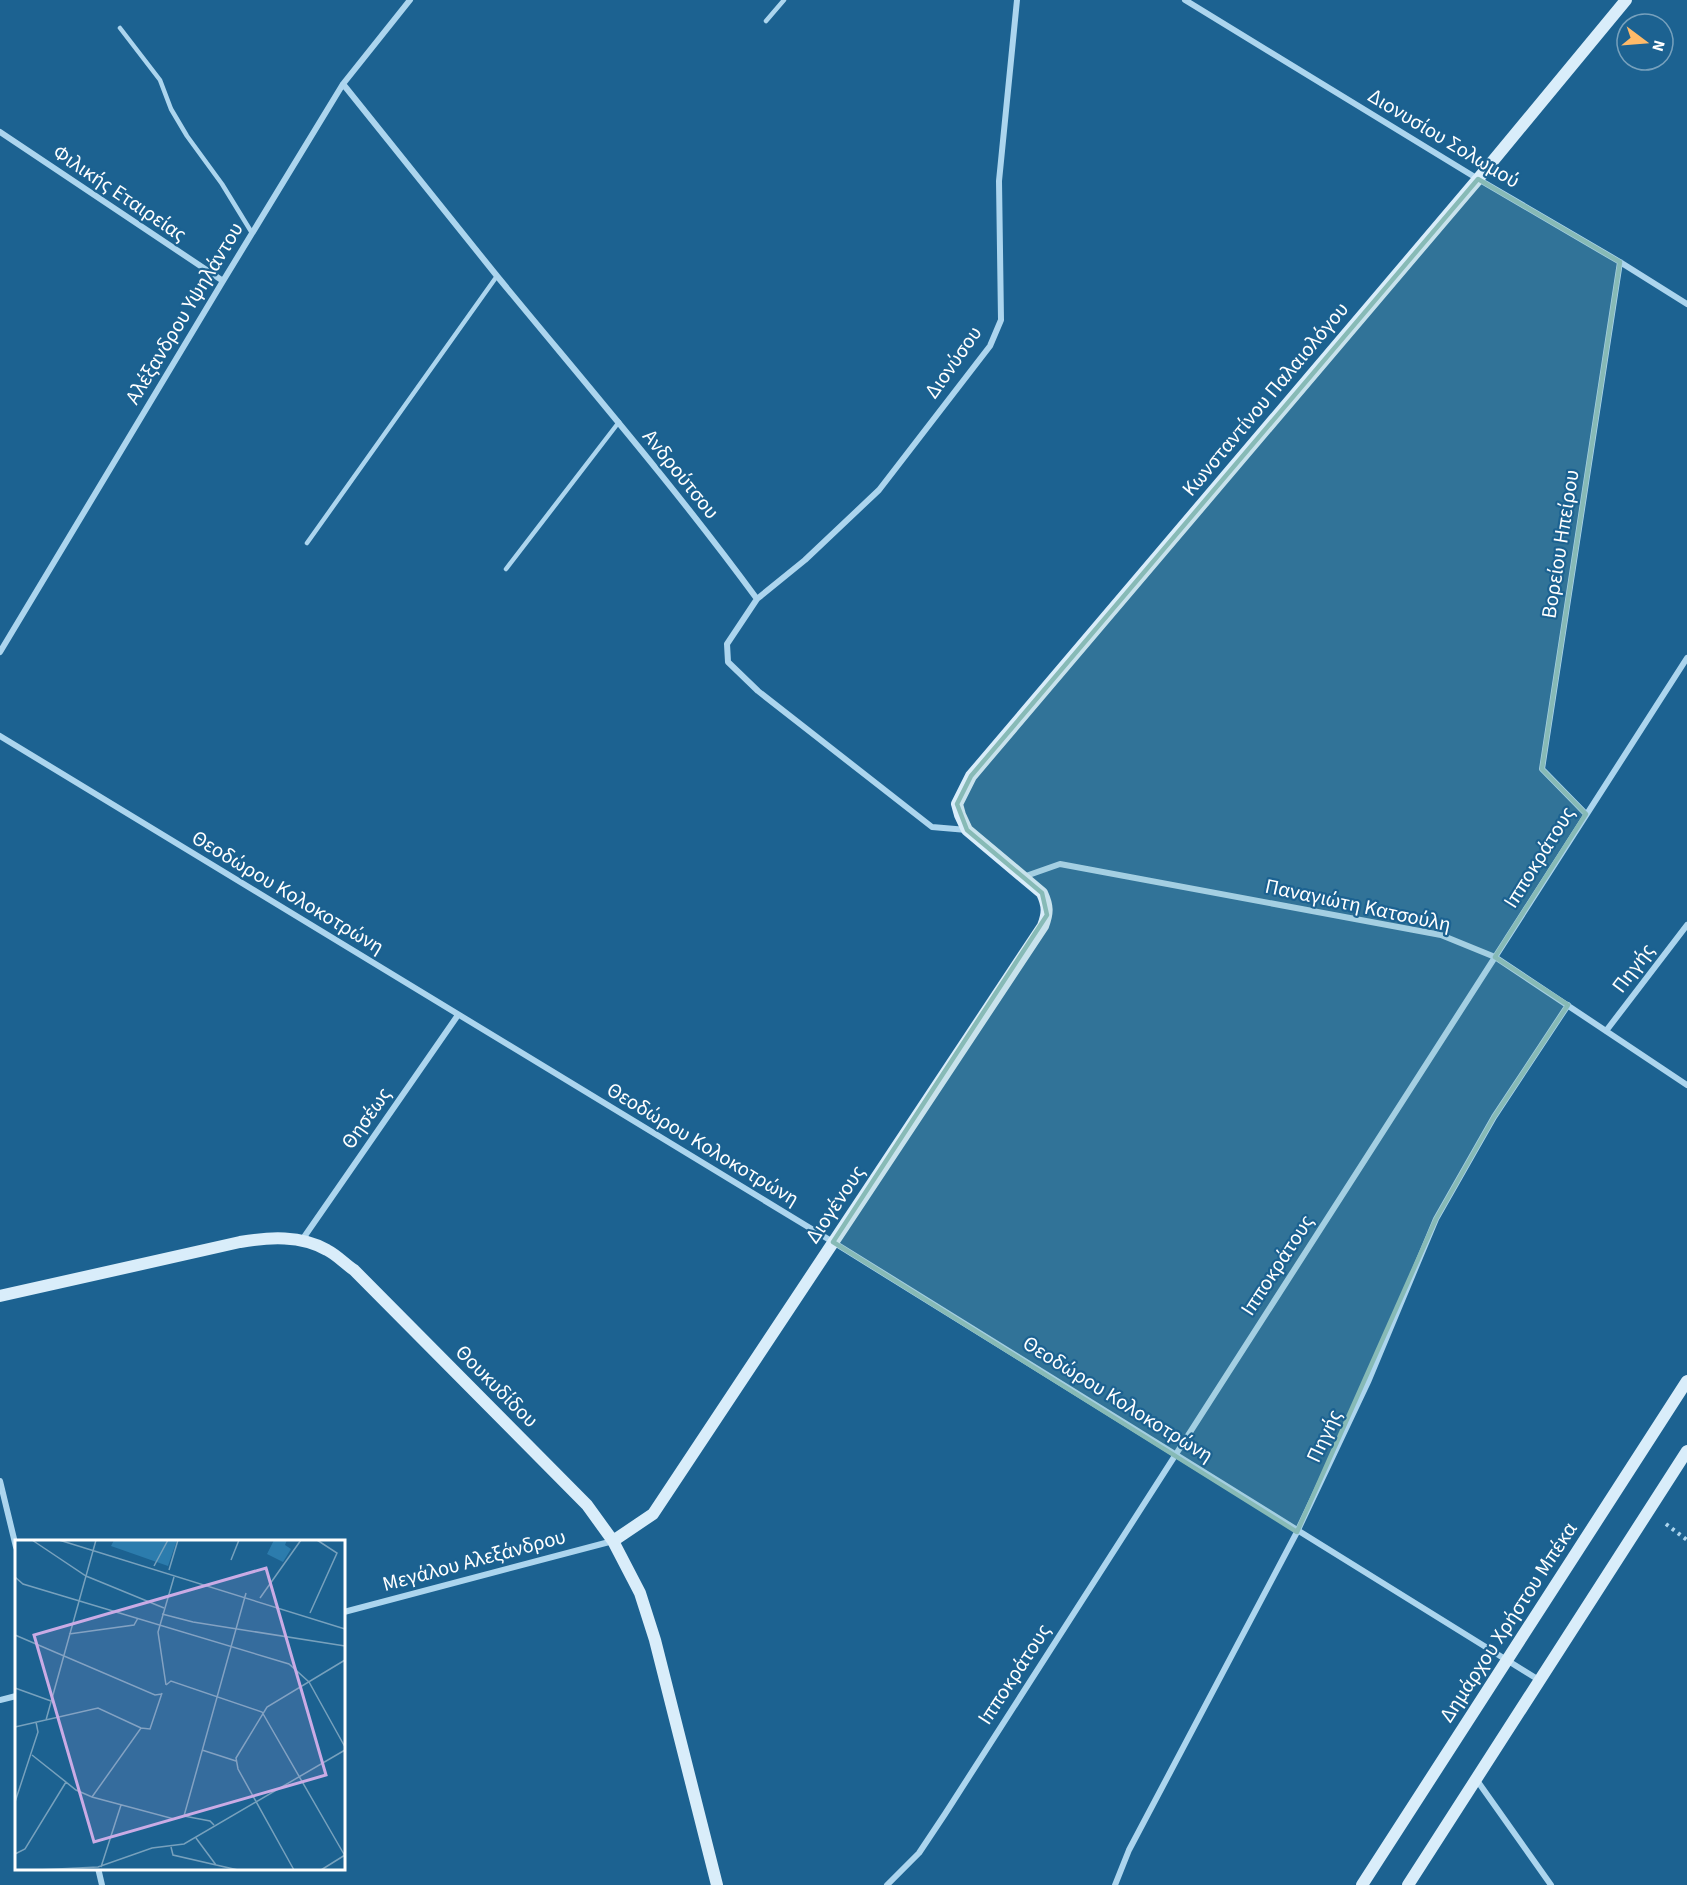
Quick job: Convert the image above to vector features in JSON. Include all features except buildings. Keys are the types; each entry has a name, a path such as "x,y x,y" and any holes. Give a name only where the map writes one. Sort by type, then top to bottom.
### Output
{"main road":[{"name":"Κωνσταντίνου Παλαιολόγου","path":"968,830 957,804 971,777 1478,179 1626,0"},
{"path":"968,830 1023,877"},
{"name":"Διογένους","path":"614,1541 653,1514 1043,926 1047,915 1047,904 1042,893 1023,877"},
{"name":"Θουκυδίδου","path":"0,1296 267,1237 302,1240 327,1250 354,1270 587,1505 614,1541 640,1593 655,1640 717,1885"},
{"name":"Δημάρχου Χρήστου Μπέκα","path":"1362,1885 1687,1381"},
{"path":"1408,1885 1687,1451"}],"street":[{"name":"Αλέξανδρου Υψηλάντου","path":"0,652 343,84 410,0"},
{"name":"Διονύσου","path":"757,599 805,560 879,490 990,346 1001,320 999,181 1017,0"},
{"name":"Διονυσίου Σολωμού","path":"1185,0 1687,304"},
{"name":"Ανδρούτσου","path":"343,84 718,545 757,599"},
{"name":"Φιλικής Εταιρείας","path":"0,132 223,281"},
{"name":"Βορείου Ηπείρου","path":"1586,814 1542,769 1620,262"},
{"path":"757,599 727,644 728,662 758,691 932,827 968,830"},
{"name":"Ιπποκράτους","path":"887,1885 919,1853 945,1814 1687,658"},
{"name":"Θεοδώρου Κολοκοτρώνη","path":"0,736 833,1242 1540,1680"},
{"name":"Παναγιώτη Κατσούλη","path":"1023,877 1060,864 1441,935 1495,957 1687,1085"},
{"name":"Πηγής","path":"1606,1031 1687,925"},
{"name":"Πηγής","path":"1114,1885 1129,1850 1298,1532 1368,1383 1436,1219 1494,1117 1568,1005"},
{"name":"Θησέως","path":"302,1240 458,1014"},
{"path":"0,1481 15,1543"},
{"name":"Μεγάλου Αλεξάνδρου","path":"345,1611 614,1541"},
{"path":"0,1700 15,1696"},
{"path":"1476,1779 1551,1885"},
{"path":"98,1870 102,1885"}],"lane":[{"path":"766,21 784,0"},
{"path":"120,28 160,80 171,109 252,233"},
{"path":"307,543 497,276"},
{"path":"506,569 619,422"}],"highlighted area":[{"path":"1478,179 1620,262 1542,769 1586,814 1495,957 1568,1005 1494,1117 1436,1219 1297,1532 833,1242 1047,915 1042,893 967,830 957,804 971,776"}]}
